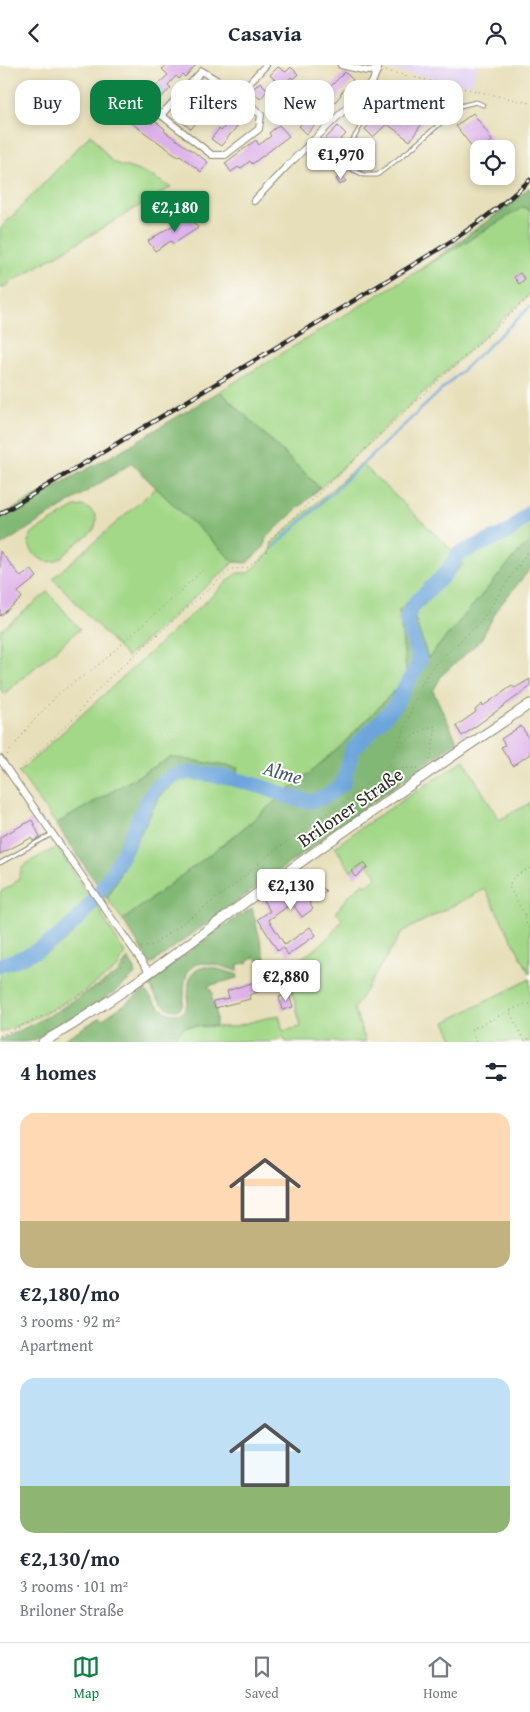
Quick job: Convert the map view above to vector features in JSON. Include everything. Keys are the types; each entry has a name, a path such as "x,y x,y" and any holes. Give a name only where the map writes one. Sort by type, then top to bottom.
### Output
{"main road":[{"name":"Briloner Straße","path":"43,1042 77,1023 150,973 300,863 435,768 530,705"}],"street":[{"path":"252,80 266,65"},
{"path":"341,65 366,71 379,67"},
{"path":"372,80 379,67"},
{"path":"194,80 202,71 217,80"},
{"path":"171,104 161,115 171,123"},
{"path":"174,125 212,155 225,155 259,129 261,115 255,109"},
{"path":"254,201 344,109"},
{"path":"1,760 150,973"}],"lane":[{"path":"463,105 476,102 483,105"},
{"path":"361,125 348,149 347,159 353,170 364,175 377,175 438,125"},
{"path":"0,863 52,833"}],"path":[{"path":"379,67 530,103"},
{"path":"483,105 489,93"},
{"path":"13,776 76,716 110,677 231,569 247,568 268,550 269,541 530,296"},
{"path":"0,1036 51,1012 112,975 134,951 142,947 154,945 237,883 271,853 360,790 388,764 398,745 427,674 435,664 479,624 526,553 530,551"},
{"path":"1,760 58,693 102,662 204,570"},
{"path":"398,745 428,727 434,726 436,729 429,760 435,768"},
{"path":"387,765 396,769 416,767"},
{"path":"530,868 511,879 509,884 530,929"},
{"path":"525,915 530,912"},
{"path":"477,1042 470,1030 525,1004 530,1004"},
{"path":"509,1011 526,1041 530,1038"}],"shaded area":[{"path":"381,65 478,65 471,85 463,84 463,80 444,80 380,68"}],"green space":[{"path":"91,134 112,162 148,174 171,187 0,289 0,229"},
{"path":"530,187 530,211 523,207 418,271 512,203"},
{"path":"523,207 530,211 530,294 320,488 220,391"},
{"path":"220,391 320,488 266,538 264,547 247,563 234,562 132,463 0,546 0,516 117,453"},
{"path":"361,463 461,559 510,536 530,517 530,543 522,548 427,659 414,615 463,564 452,555 399,610 407,678 340,747 233,837 123,920 107,899 160,795 177,781 199,778 233,785 171,757 56,824 19,772 237,573 249,573 270,552 272,543"},
{"path":"156,488 234,562 127,657 53,578"},
{"path":"82,506 94,513 96,519 92,532 56,561 46,561 36,555 28,541 32,533 75,507"},
{"path":"530,543 530,569 498,608 480,641 442,675 433,691 457,741 151,964 123,920 233,837 340,747 407,678 399,610 445,564 452,554 463,564 414,615 428,658 522,548"},
{"path":"48,592 80,629 4,694 0,689 0,631"},
{"path":"171,757 239,768 233,785 199,778 177,781 160,795 107,899 56,824"},
{"path":"464,760 499,820 530,803 530,974 485,889 402,932 354,1009 366,1042 286,1042 284,1038 271,1042 168,1042 186,1026 231,1027 279,1015 283,1031 301,1027 292,990 287,991 277,969 314,950 330,936 342,919 336,913 345,900 364,883 366,885 377,877 374,871 364,862 351,871 335,847 359,829"},
{"path":"57,847 89,897 47,939 27,952 0,961 0,892 14,884 19,878 22,868 27,863"},
{"path":"98,906 125,953 118,967 81,993 44,1014 0,1033 0,972 34,959 59,946 75,932"},
{"path":"252,908 268,970 260,965 255,957 247,963 238,964 238,971 217,965 202,963 195,965 190,969 186,977 181,1008 171,1009 161,1003 149,982 218,930"},
{"path":"128,958 135,969 135,974 116,991 84,1013 37,1039 27,1042 0,1042 0,1039 52,1014 118,973"},
{"path":"211,967 238,975 237,978 208,986 213,994 211,996 216,1010 216,1026 186,1026 168,1042 59,1042 101,1017 103,1019 145,990 165,1011 176,1014 182,1013 188,1001 189,981 196,970"},
{"path":"530,979 530,1042 455,1042 445,1022"}],"building":[{"path":"167,65 196,65 185,77 183,75 179,79 176,76 171,80 168,85 171,88 161,97 161,81 168,75 162,69"},
{"path":"278,67 286,72 291,67 298,74 293,79 291,77 288,80 275,80 270,75"},
{"path":"345,72 353,80 344,80 344,90 334,103 334,83"},
{"path":"260,82 265,87 265,93 260,99 255,93 255,87"},
{"path":"473,113 491,140 470,140 470,144 456,126 463,125 463,121"},
{"path":"134,125 160,125 165,129 164,131 208,162 201,172 180,155 175,154"},
{"path":"186,125 194,125 191,129"},
{"path":"226,125 238,125 221,146 211,139 219,129 221,131"},
{"path":"279,125 289,136 252,164 250,161 240,169 238,167 231,172 225,163 256,140 259,145 271,136 269,133"},
{"path":"300,125 315,125 307,134"},
{"path":"369,125 386,125 373,137 365,129"},
{"path":"388,125 421,125 410,141"},
{"path":"338,126 346,134 328,153 319,145"},
{"path":"342,175 346,181 340,185 336,179"},
{"path":"192,213 196,219 193,221 198,228 173,244 171,241 155,251 148,241"},
{"path":"520,273 525,279 519,284 514,277"},
{"path":"0,551 21,577 31,569 37,577 18,592 22,598 0,616"},
{"path":"530,679 530,687 462,736 456,726 476,712 475,710 482,704 483,706 512,686 515,688"},
{"path":"521,726 530,740 530,754 513,766 501,747 505,745 501,739"},
{"path":"32,820 40,837 33,841 31,838 0,854 0,837"},
{"path":"364,862 368,867 355,877 351,871"},
{"path":"304,877 311,888 318,883 326,891 309,903 313,909 302,917 292,903 269,920 285,945 310,927 316,935 288,955 283,947 278,951 258,919 270,911 263,900 292,879 295,883"},
{"path":"254,982 258,992 249,995 250,999 215,1008 213,1001 229,998 227,991"},
{"path":"289,994 293,1007 282,1010 279,997"}],"waterway":[{"path":"274,547 530,307"},
{"name":"Alme","path":"0,965 23,957 44,946 79,918 93,901 118,862 153,791 173,776 191,773 215,775 251,783 296,799 311,801 324,797 343,784 352,750 393,708 420,661 406,618 414,604 446,573 458,554 509,532 530,512"}],"railway":[{"path":"0,514 436,251 485,218 530,180"}]}
